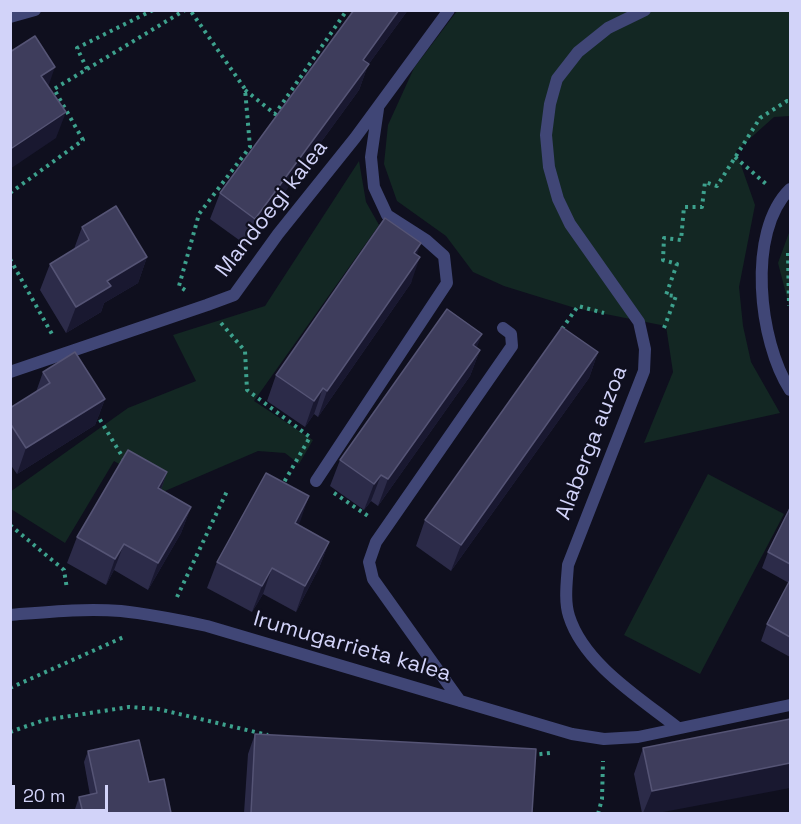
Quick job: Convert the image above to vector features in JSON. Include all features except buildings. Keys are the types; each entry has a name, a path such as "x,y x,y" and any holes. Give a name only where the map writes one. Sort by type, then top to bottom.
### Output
{"street":[{"path":"10,17 35,10"},
{"path":"316,481 447,283 444,256 426,240 387,215 374,187 371,157 379,105 449,10"},
{"name":"Alaberga auzoa","path":"645,10 608,28 578,52 557,79 550,104 546,135 549,166 562,207 570,224 639,322 645,349 644,371 568,565 566,591 569,615 580,640 598,664 678,728"},
{"name":"Mandoegi kalea","path":"10,372 234,295 278,234 379,105"},
{"path":"786,194 771,217 764,245 762,274 764,305 773,354 790,390"},
{"path":"460,701 373,579 369,562 376,542 512,346 511,334 503,327"},
{"name":"Irumugarrieta kalea","path":"10,615 120,611 168,617 207,626 572,734 604,738 638,737 678,728"},
{"path":"678,728 790,705"}],"path":[{"path":"87,69 77,48 153,10"},
{"path":"54,89 188,10 245,89 274,114 347,10"},
{"path":"326,39 335,46"},
{"path":"10,193 83,140 48,81"},
{"path":"245,89 250,147 199,214 179,286 207,306 245,351 247,390 310,437 283,484"},
{"path":"558,334 578,306 639,322 663,331 676,296 666,295 677,264 663,260 664,238 681,240 684,207 702,207 705,182 717,186 760,118 790,101"},
{"path":"735,157 786,194"},
{"path":"789,252 787,273 789,315"},
{"path":"10,259 55,339"},
{"path":"90,404 126,464"},
{"path":"316,481 386,528"},
{"path":"177,596 228,489"},
{"path":"10,525 64,570"},
{"path":"10,688 168,617"},
{"path":"10,732 44,720 129,707 158,710 274,736"},
{"path":"522,755 550,753 572,734"},
{"path":"598,813 602,799 604,738"}],"green space":[{"path":"457,11 790,11 790,116 774,117 736,151 755,205 739,287 743,326 751,362 780,413 644,443 673,372 666,326 575,308 504,286 473,272 446,236 397,201 384,164 388,125 414,68"},
{"path":"359,161 366,202 379,225 254,401 313,440 299,464 285,453 258,451 165,491 114,461 65,543 11,509 10,492 128,408 196,381 173,335 265,306"},
{"path":"790,230 790,309 778,263"},
{"path":"708,474 784,514 700,674 624,635"}]}
